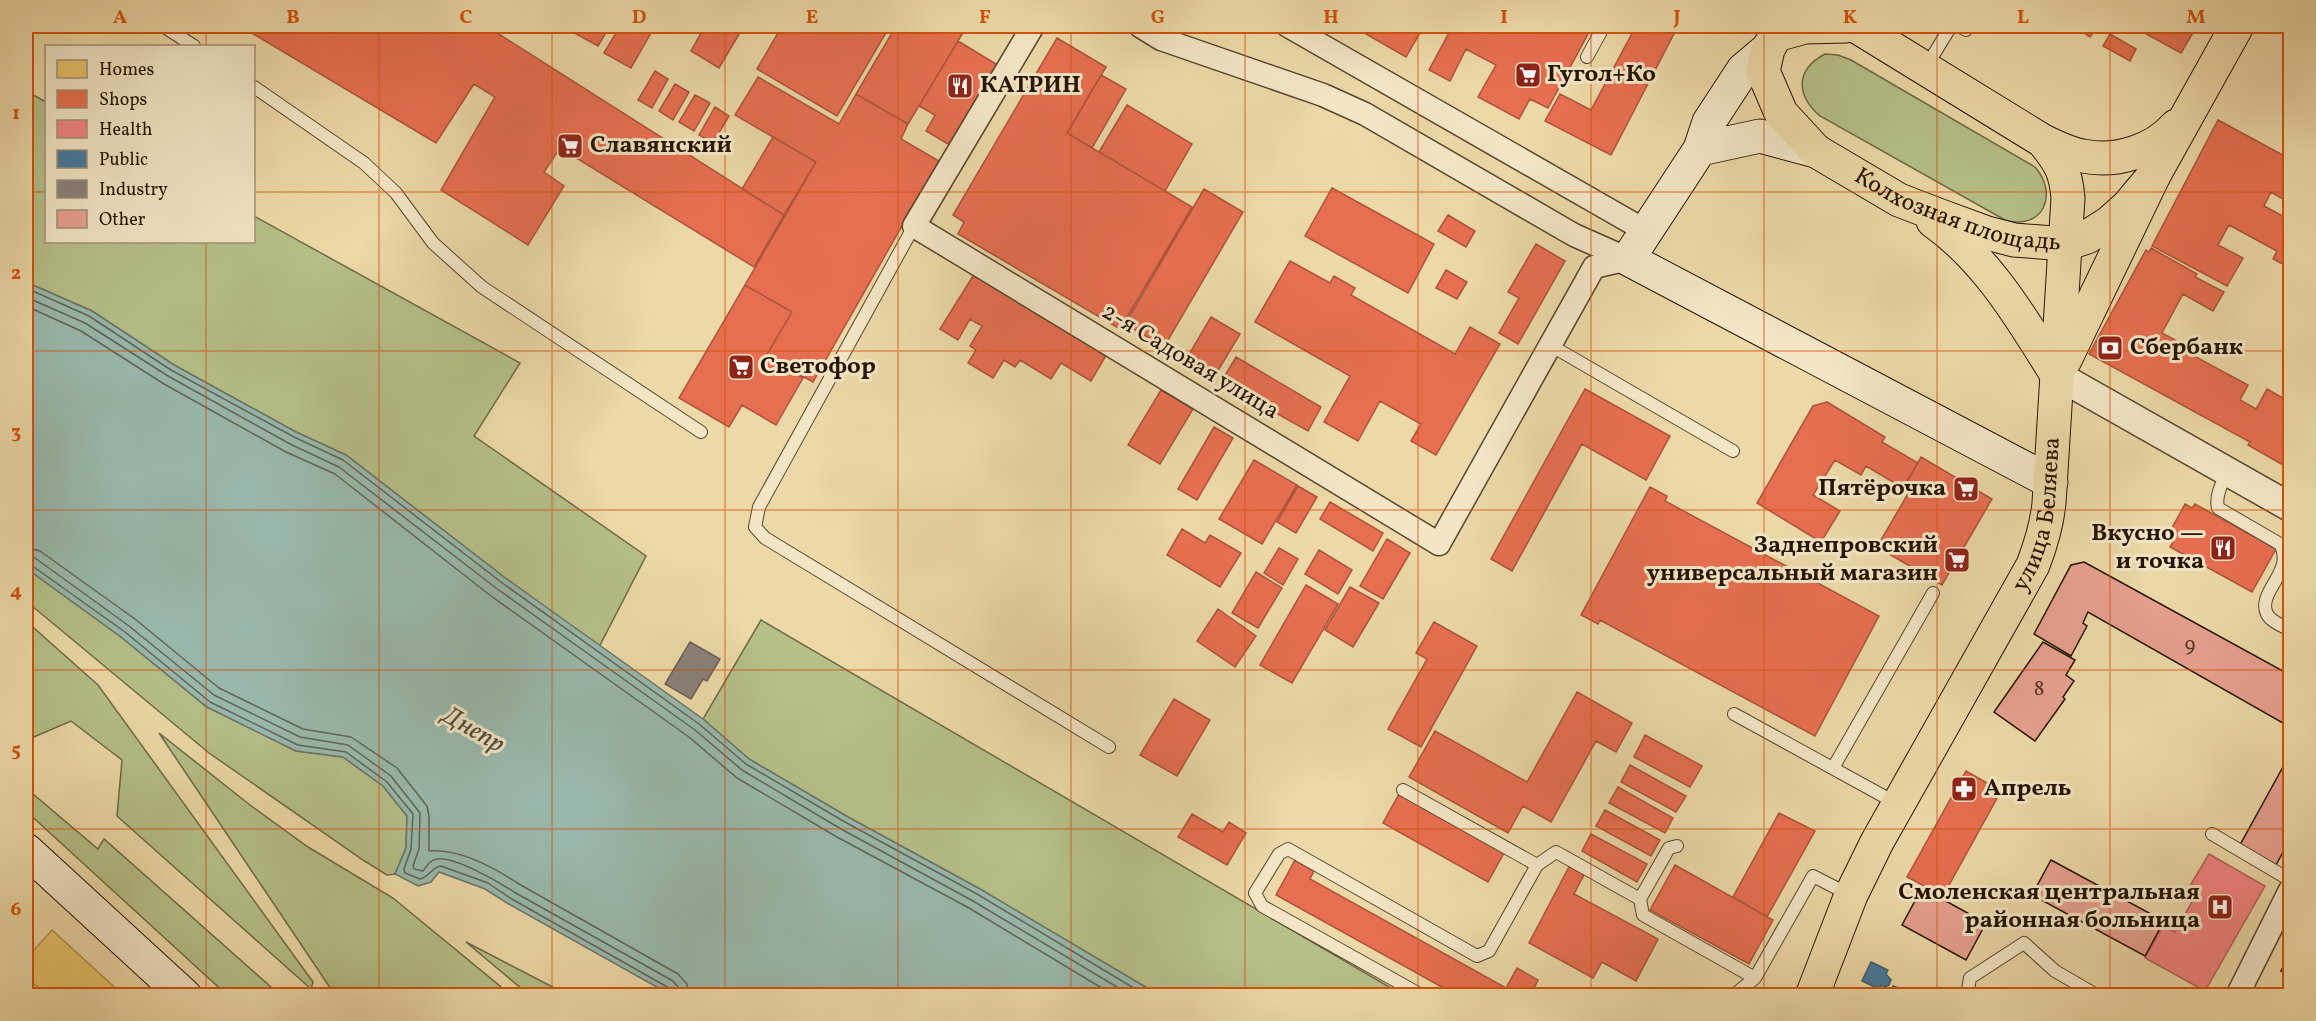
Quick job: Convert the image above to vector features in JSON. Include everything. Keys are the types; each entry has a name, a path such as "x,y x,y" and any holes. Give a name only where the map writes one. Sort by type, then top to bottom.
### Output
{"main road":[{"path":"1846,26 1805,27 1773,37 1743,70 1709,122 1700,149 1628,259 2050,482"},
{"name":"Колхозная площадь","path":"1773,37 1763,71 1781,113 1816,151 1899,200 1988,233 2014,240 2066,243 2067,178 2059,160 2043,141 1857,26"},
{"name":"улица Беляева","path":"1812,996 1851,895 1897,803 2032,565 2047,525 2057,375 2154,175 2237,26"},
{"path":"2043,141 2083,157 2119,157 2155,145 2186,115"},
{"path":"1700,149 1760,136 1816,151"},
{"path":"2057,375 2066,243 2087,237 2109,223 2128,206 2154,175"},
{"path":"1899,200 1958,241 1979,263 2013,306 2057,375"},
{"path":"26,850 185,996"}],"street":[{"path":"914,226 1033,26"},
{"path":"1140,26 1161,39 1323,95 1365,114 1574,235 1628,259"},
{"path":"1288,26 1646,231"},
{"name":"2-я Садовая улица","path":"914,226 1439,544 1551,345"},
{"path":"1551,345 1594,267 1628,259"},
{"path":"2057,375 2290,507"},
{"path":"2237,995 2290,890"}],"lane":[{"path":"163,26 192,45"},
{"path":"1587,57 1604,26"},
{"path":"1925,68 1951,26"},
{"path":"255,88 364,163 396,193 433,243 482,287 701,432"},
{"path":"914,226 759,507 755,527 765,538 1109,747"},
{"path":"1551,345 1733,451"},
{"path":"2228,472 2221,484 2216,502 2217,508 2280,544 2286,554 2285,562 2266,603 2267,614 2290,630"},
{"path":"1833,768 1933,593"},
{"path":"1734,714 1897,803"},
{"path":"1403,790 1537,865"},
{"path":"2212,834 2290,880"},
{"path":"1677,846 1669,848 1641,898 1643,915 1755,978"},
{"path":"1423,996 1262,906 1256,893 1279,854 1288,849 1477,956 1489,951 1537,865 1556,852 1641,898"},
{"path":"1733,996 1755,978 1813,876 1851,895"},
{"path":"1967,996 1970,978 2024,944 2055,971 2098,996"}],"green space":[{"path":"1825,54 1838,55 1851,60 2035,167 2046,188 2046,199 2038,215 2018,222 2005,220 1820,116 1806,100 1802,83 1808,67"},
{"path":"26,91 45,101 45,243 255,243 255,217 520,363 474,436 646,556 599,647 346,455 296,432 174,365 92,311 26,282"},
{"path":"26,568 121,637 207,707 296,751 343,757 383,786 407,816 406,848 395,874 387,875 363,860 209,753 26,601"},
{"path":"761,620 1403,995 1159,995 980,889 848,817 749,759 703,719"},
{"path":"26,621 98,685 313,982 311,989 117,816 122,760 71,721 29,739 26,735"},
{"path":"159,733 250,805 308,847 393,898 511,995 335,995"},
{"path":"26,788 98,849 104,839 280,995 227,995 26,811"},
{"path":"466,942 568,995 529,995"}],"water":[{"name":"Днепр","path":"26,282 92,311 174,365 296,432 346,455 504,577 703,719 749,759 848,817 980,889 1159,995 671,995 485,889 439,872 431,882 418,886 395,874 406,848 407,816 383,786 343,757 296,751 207,707 121,637 26,568"}],"building: Homes":[{"path":"52,930 124,996 63,996 55,988 47,996 26,976 26,959"}],"building: Shops":[{"name":"Славянский","path":"240,26 486,26 784,215 754,267 560,148 544,172 564,186 528,245 441,190 495,97 474,84 436,143"},
{"path":"566,26 610,26 598,46 565,28"},
{"path":"620,26 655,26 631,68 604,53"},
{"path":"705,26 744,26 719,68 691,51"},
{"path":"782,26 890,26 837,116 757,69"},
{"path":"896,26 967,26 908,124 856,94"},
{"path":"1352,26 1411,26 1421,31 1406,57"},
{"name":"Гугол+Ко","path":"1450,26 1572,26 1588,34 1548,108 1530,99 1519,119 1478,97 1496,65 1466,49 1450,81 1429,70 1452,27"},
{"path":"1636,26 1678,26 1611,155 1545,121 1560,94 1591,110"},
{"path":"2073,26 2098,26 2090,37"},
{"path":"2142,26 2197,26 2181,53 2139,30"},
{"path":"2110,34 2136,49 2130,61 2103,46"},
{"path":"1057,38 1106,67 1067,133 1192,207 1120,329 958,234 964,222 953,215"},
{"name":"КАТРИН","path":"958,41 1001,67 953,147 926,131 935,115 919,106"},
{"path":"655,71 668,79 652,108 638,100"},
{"path":"1101,75 1126,89 1092,148 1067,133"},
{"name":"Славянский","path":"758,77 839,124 856,94 908,124 901,139 939,161 813,382 766,356 792,312 745,285 816,162 735,115"},
{"path":"675,84 689,92 673,120 659,111"},
{"path":"695,95 710,103 694,131 679,122"},
{"path":"1127,105 1192,144 1165,191 1099,152"},
{"path":"715,107 729,116 713,143 699,135"},
{"path":"2218,120 2290,159 2290,203 2271,192 2264,206 2290,220 2290,268 2273,259 2277,251 2229,225 2218,245 2243,258 2227,286 2152,246"},
{"path":"773,137 816,162 784,215 742,189"},
{"path":"1332,188 1434,244 1408,293 1305,236"},
{"path":"1204,189 1243,212 1164,347 1125,324"},
{"path":"1448,215 1475,231 1466,247 1438,231"},
{"path":"1536,244 1565,261 1518,344 1499,333 1519,298 1508,292"},
{"path":"2151,248 2197,274 2195,277 2224,292 2213,311 2183,294 2162,333 2196,351 2194,356 2248,385 2240,400 2256,409 2267,389 2290,402 2290,469 2248,445 2250,442 2089,354 2146,250 2149,252"},
{"path":"1290,261 1330,283 1334,276 1355,288 1351,295 1455,354 1470,327 1500,344 1436,455 1411,441 1421,424 1380,401 1358,441 1324,422 1350,376 1255,322"},
{"path":"1446,270 1467,282 1457,299 1436,288"},
{"path":"976,271 1108,352 1091,381 1061,363 1051,379 1020,360 1015,367 1004,360 993,378 968,363 976,350 970,346 982,326 970,319 958,340 940,329"},
{"name":"Светофор","path":"745,285 792,312 766,356 803,378 776,425 742,405 729,427 679,398"},
{"path":"1211,317 1240,334 1213,379 1184,363"},
{"path":"1236,357 1321,407 1308,431 1221,382"},
{"path":"1585,389 1670,436 1646,480 1582,444 1512,571 1491,559"},
{"path":"1161,390 1193,409 1160,464 1128,445"},
{"path":"1827,402 1885,437 1882,442 1918,463 1903,488 1866,466 1861,475 1835,460 1813,495 1840,511 1821,542 1757,503 1813,406"},
{"path":"1214,427 1233,438 1197,500 1178,489"},
{"path":"1921,457 1992,499 1942,585 1877,547 1909,492 1903,488"},
{"path":"1254,460 1297,485 1262,544 1219,519"},
{"path":"1298,486 1317,497 1296,533 1277,522"},
{"path":"1650,487 1667,496 1665,501 1879,616 1815,736 1600,620 1598,624 1581,615"},
{"path":"1330,502 1383,533 1373,551 1320,519"},
{"name":"Вкусно — и точка","path":"2185,504 2192,508 2195,504 2276,549 2252,592 2170,547 2173,542 2166,539"},
{"path":"1182,529 1205,543 1210,535 1241,553 1220,587 1167,555"},
{"path":"1387,539 1410,553 1383,599 1360,586"},
{"path":"1279,548 1298,559 1283,585 1264,573"},
{"path":"1319,550 1352,570 1338,594 1305,574"},
{"path":"1256,572 1282,588 1258,628 1232,613"},
{"path":"1306,585 1338,604 1292,683 1260,665"},
{"path":"1350,587 1379,603 1353,647 1325,630"},
{"path":"1218,609 1256,636 1235,667 1197,641"},
{"path":"1434,622 1477,646 1421,747 1388,729 1427,659 1416,653"},
{"path":"1577,692 1632,723 1616,752 1596,741 1551,822 1523,806 1508,833 1409,777 1435,731 1527,782"},
{"path":"1174,699 1210,720 1177,776 1140,755"},
{"path":"1645,735 1702,766 1690,787 1634,757"},
{"path":"1630,765 1686,796 1676,812 1621,782"},
{"path":"1966,771 2001,791 1943,896 1907,877"},
{"path":"1618,787 1673,818 1665,833 1609,803"},
{"path":"1399,794 1504,853 1488,882 1383,823"},
{"path":"1605,810 1660,840 1651,856 1596,826"},
{"path":"1779,813 1815,831 1767,917 1733,897"},
{"path":"1192,814 1223,832 1229,822 1246,833 1227,865 1178,837"},
{"path":"1591,834 1647,864 1637,882 1582,851"},
{"path":"1295,860 1314,871 1310,879 1506,988 1517,968 1538,980 1530,996 1458,996 1276,895"},
{"path":"1570,865 1585,873 1574,894 1658,939 1636,981 1602,962 1593,978 1529,943"},
{"path":"1675,865 1773,920 1749,964 1650,910"}],"building: Health":[{"name":"Смоленская центральная районная больница","path":"2209,854 2265,886 2205,991 2145,958 2163,926 2175,932 2199,889 2191,884"}],"building: Public":[{"path":"1871,962 1888,970 1886,974 1891,980 1889,985 1885,987 1881,985 1879,989 1862,981"},
{"path":"1893,986 1919,996 1890,996"}],"building: Industry":[{"path":"690,642 720,659 707,681 703,679 691,699 665,684"}],"building: Other":[{"path":"2280,26 2290,26 2290,37 2278,30"},
{"path":"2084,562 2290,675 2290,727 2088,612 2083,623 2087,626 2071,656 2034,634 2071,565"},
{"path":"2043,642 2075,660 2066,675 2074,681 2063,697 2065,699 2035,741 1994,712"},
{"path":"2284,765 2290,769 2290,839 2276,865 2240,845"},
{"path":"2051,860 2164,921 2145,956 2032,895"},
{"path":"1922,888 1986,923 1966,960 1902,925"},
{"path":"2290,953 2290,976 2281,971"}],"place":[{"name":"Гугол+Ко","path":"1528,75"},
{"name":"КАТРИН","path":"960,86"},
{"name":"Славянский","path":"570,146"},
{"name":"Сбербанк","path":"2110,348"},
{"name":"Светофор","path":"741,367"},
{"name":"Пятёрочка","path":"1966,489"},
{"name":"Вкусно — и точка","path":"2223,548"},
{"name":"Заднепровский универсальный магазин","path":"1957,560"},
{"name":"Апрель","path":"1964,789"},
{"name":"Смоленская центральная районная больница","path":"2220,907"}]}
